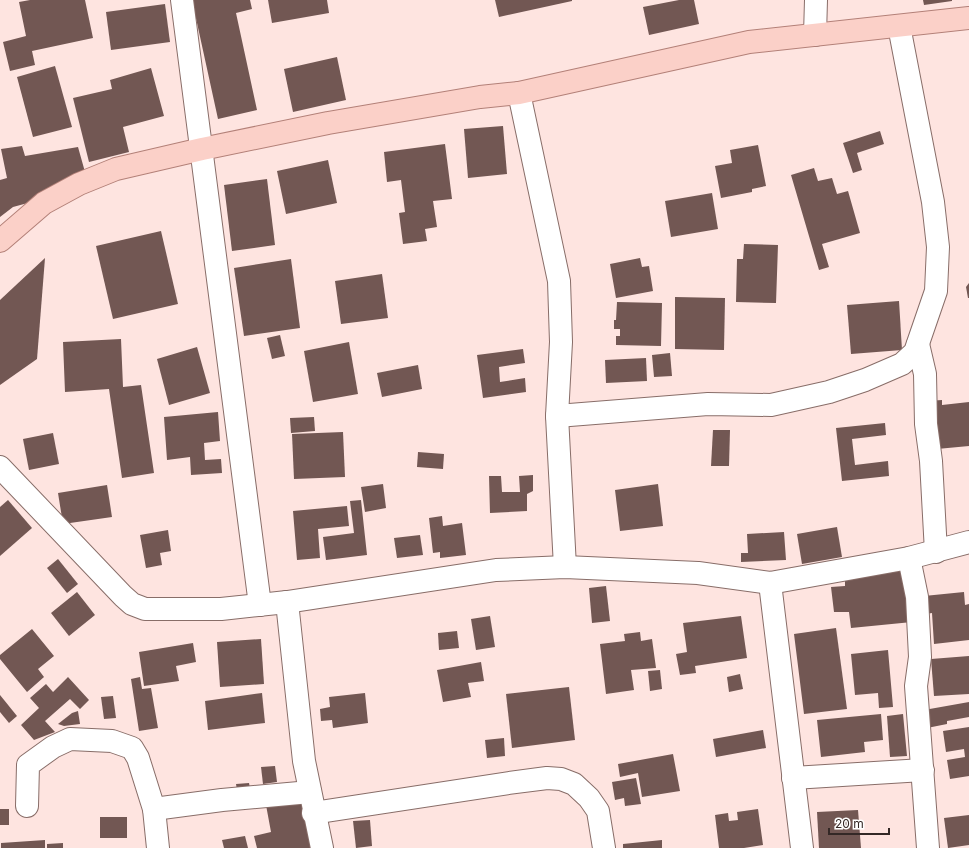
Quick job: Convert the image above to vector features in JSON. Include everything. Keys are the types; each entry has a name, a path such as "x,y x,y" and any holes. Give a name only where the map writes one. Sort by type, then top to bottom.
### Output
{"main road":[{"path":"0,241 44,203 79,184 116,169 202,149 343,121 480,97 519,93 749,42 969,18"}],"street":[{"path":"182,0 260,605"},
{"path":"815,35 816,0"},
{"path":"557,416 708,404 771,404 829,392 886,372 902,364 915,352 936,291 938,247 933,202 899,26"},
{"path":"519,93 559,281 561,342 557,416 565,567"},
{"path":"918,344 925,374 926,424 932,461 936,552"},
{"path":"0,467 123,596 132,604 145,609 221,609 287,602 496,570 565,567 698,573 770,583 909,558 969,542"},
{"path":"909,558 917,597 920,657 916,686 928,848"},
{"path":"770,583 802,848"},
{"path":"287,602 300,729 313,813 322,848"},
{"path":"28,806 28,765 53,747 70,739 100,739 123,743 132,748 138,758 154,810 158,848"},
{"path":"793,778 923,770"},
{"path":"313,813 539,779 561,779 574,784 589,798 598,811 604,848"},
{"path":"154,810 222,800 310,792"}],"building":[{"path":"30,0 85,0 93,38 32,51 35,65 10,71 3,42 26,36 19,2"},
{"path":"192,0 250,0 252,9 236,13 257,110 218,119"},
{"path":"268,0 327,0 329,13 272,23"},
{"path":"495,0 572,0 572,1 499,17"},
{"path":"679,0 694,0 699,24 649,35 643,7"},
{"path":"923,0 952,0 952,1 924,5"},
{"path":"165,4 170,42 111,50 106,12"},
{"path":"337,57 346,100 293,112 284,69"},
{"path":"55,66 72,127 33,137 17,77"},
{"path":"151,68 164,116 123,127 129,152 89,162 73,98 112,89 110,80"},
{"path":"503,126 507,174 468,178 464,129"},
{"path":"880,131 884,144 857,153 862,170 853,173 843,143"},
{"path":"445,144 452,199 433,201 437,227 425,229 427,241 403,244 399,213 405,212 401,180 387,182 384,152"},
{"path":"758,145 766,186 752,189 752,192 721,198 715,166 732,163 730,150"},
{"path":"22,146 25,156 78,147 85,172 35,201 13,207 0,217 0,180 7,178 1,149"},
{"path":"328,160 337,203 286,214 277,171"},
{"path":"814,168 818,181 832,178 837,194 848,191 860,233 822,244 829,267 819,270 791,175"},
{"path":"267,179 275,245 232,251 224,185"},
{"path":"712,193 718,229 671,237 665,201"},
{"path":"161,231 178,304 113,319 96,246"},
{"path":"744,244 778,245 776,303 736,302 737,259 743,259"},
{"path":"45,258 37,359 0,385 0,300"},
{"path":"640,258 642,267 649,266 653,291 616,298 610,264"},
{"path":"291,259 300,328 244,336 234,268"},
{"path":"382,274 388,318 341,324 335,281"},
{"path":"969,283 969,298 968,298 966,287"},
{"path":"675,297 725,298 724,350 675,349"},
{"path":"899,301 902,350 851,354 847,305"},
{"path":"617,302 662,303 661,346 616,345 616,336 620,336 620,329 614,329"},
{"path":"280,335 285,356 272,359 267,338"},
{"path":"121,339 123,387 141,385 154,473 122,478 109,389 65,392 63,342"},
{"path":"349,342 358,394 313,402 304,351"},
{"path":"197,347 210,393 169,405 157,359"},
{"path":"523,349 525,363 499,367 500,382 525,378 526,392 483,398 477,355"},
{"path":"670,353 672,376 654,377 652,355"},
{"path":"646,358 647,381 606,383 605,360"},
{"path":"418,365 422,389 382,397 377,373"},
{"path":"942,400 942,405 969,402 969,446 937,449 927,401"},
{"path":"218,412 220,441 204,443 205,460 221,459 222,473 191,475 190,457 167,460 164,417"},
{"path":"314,417 315,431 291,433 290,418"},
{"path":"885,423 886,435 852,439 855,465 888,461 889,476 842,481 836,428"},
{"path":"713,430 730,430 729,466 711,466"},
{"path":"343,432 345,477 294,479 292,434"},
{"path":"53,433 59,464 29,470 23,439"},
{"path":"418,452 444,454 443,469 417,467"},
{"path":"533,475 533,491 527,494 527,511 490,513 489,476 501,476 502,492 520,492 519,476"},
{"path":"383,484 386,508 365,512 361,487"},
{"path":"658,484 663,526 620,531 615,490"},
{"path":"107,485 112,517 63,524 58,493"},
{"path":"8,500 32,528 0,556 0,507"},
{"path":"361,500 367,555 326,560 323,537 354,533 350,501"},
{"path":"347,506 349,526 318,529 320,558 297,560 293,511"},
{"path":"442,516 443,526 462,523 466,555 440,558 440,552 433,553 429,518"},
{"path":"837,527 842,557 802,564 797,534"},
{"path":"168,530 171,551 160,553 162,565 146,568 140,535"},
{"path":"784,532 786,560 741,562 741,553 748,553 747,534"},
{"path":"420,535 423,555 397,558 394,538"},
{"path":"58,559 78,584 67,593 47,568"},
{"path":"903,571 912,622 851,628 849,612 834,612 831,587 845,586 845,574"},
{"path":"606,586 610,621 592,623 589,588"},
{"path":"77,592 95,615 69,636 51,613"},
{"path":"964,592 965,605 969,604 969,640 934,644 932,613 926,614 924,596"},
{"path":"490,616 495,647 476,650 471,619"},
{"path":"741,616 747,658 695,666 696,673 680,675 676,654 687,652 683,623"},
{"path":"836,628 847,709 804,714 794,634"},
{"path":"32,629 54,656 38,669 44,677 27,692 0,659 0,655"},
{"path":"457,631 459,648 439,650 438,633"},
{"path":"640,632 641,641 652,639 656,668 631,670 634,690 606,694 600,644 625,641 624,634"},
{"path":"261,639 264,684 220,687 217,642"},
{"path":"193,643 196,662 176,666 179,681 144,686 139,652"},
{"path":"888,650 893,707 879,708 878,693 855,695 851,654"},
{"path":"969,656 969,694 934,696 931,659"},
{"path":"481,662 484,681 468,683 471,697 443,702 437,670"},
{"path":"660,670 662,689 650,691 648,671"},
{"path":"740,674 743,689 729,692 727,677"},
{"path":"68,677 89,700 80,709 70,699 45,721 55,732 34,740 21,725 39,708 30,698 46,684 53,692"},
{"path":"140,677 142,689 151,688 158,728 139,731 131,679"},
{"path":"569,687 575,740 512,748 506,694"},
{"path":"262,693 265,723 208,730 205,701"},
{"path":"365,693 368,723 333,728 332,720 321,721 320,709 330,707 329,697"},
{"path":"0,695 17,716 9,723 0,712"},
{"path":"113,696 116,718 104,719 101,697"},
{"path":"969,702 969,717 947,721 947,724 927,728 924,710"},
{"path":"78,711 80,724 64,726 58,724 72,713"},
{"path":"881,714 883,740 864,742 865,752 821,757 817,720"},
{"path":"903,714 907,756 890,757 887,716"},
{"path":"969,727 969,776 950,779 947,760 965,757 964,749 946,752 943,731"},
{"path":"763,730 766,748 716,757 713,739"},
{"path":"504,738 505,756 487,758 485,740"},
{"path":"673,754 680,791 642,797 638,773 620,777 618,764"},
{"path":"275,766 277,782 263,784 261,767"},
{"path":"636,778 641,804 625,806 624,798 615,800 612,782"},
{"path":"249,783 251,794 238,796 236,784"},
{"path":"301,798 311,848 257,848 254,836 271,832 266,805"},
{"path":"0,809 9,809 9,825 0,825"},
{"path":"758,809 763,845 744,848 719,848 715,815 728,813 729,821 738,820 737,812"},
{"path":"858,810 861,848 819,848 817,812"},
{"path":"969,815 969,845 948,848 944,818"},
{"path":"100,817 127,817 127,838 100,838"},
{"path":"370,820 372,846 356,848 353,821"},
{"path":"245,836 248,848 224,848 222,840"},
{"path":"45,840 45,848 1,848 1,843"},
{"path":"662,840 662,848 623,848 623,844"},
{"path":"63,843 63,848 47,848 47,844"}]}
